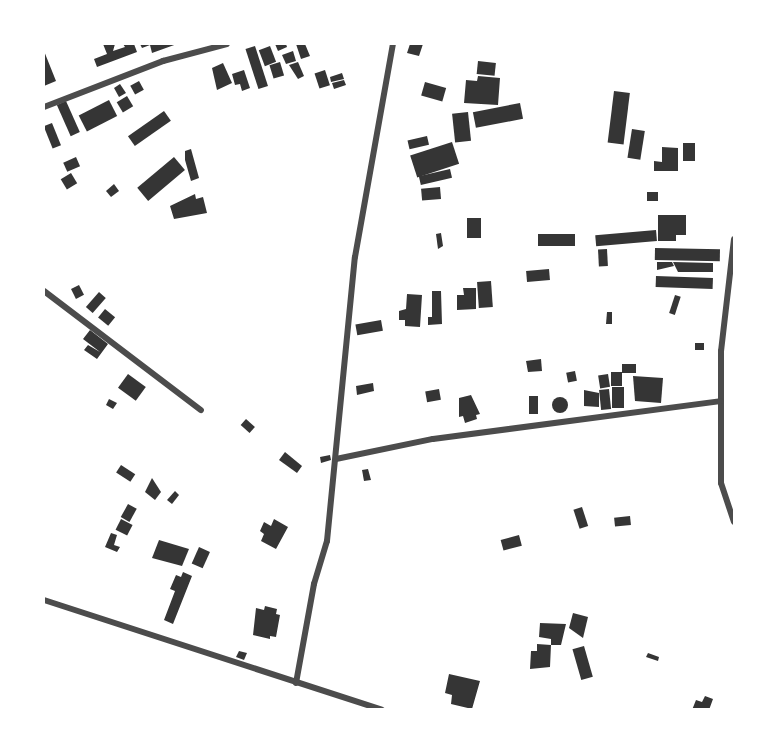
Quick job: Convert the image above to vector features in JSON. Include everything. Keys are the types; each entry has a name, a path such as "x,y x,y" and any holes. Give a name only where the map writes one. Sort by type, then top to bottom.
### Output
{"street":[{"path":"44,107 140,69 227,44"},
{"path":"297,683 314,584 327,541 355,257 393,44"},
{"path":"735,239 721,351 721,483 735,522"},
{"path":"44,291 201,410"},
{"path":"336,459 433,439 721,401"},
{"path":"44,600 382,710"}],"building":[{"path":"103,44 115,44 113,51 125,47 123,44 134,44 137,52 97,67 94,59 107,54"},
{"path":"140,44 177,44 152,53 150,45 142,48"},
{"path":"275,44 286,44 287,47 278,51"},
{"path":"296,44 305,44 310,56 301,59"},
{"path":"410,44 423,44 419,56 407,53"},
{"path":"255,46 268,86 258,89 245,49"},
{"path":"270,46 276,62 265,66 259,50"},
{"path":"44,51 56,81 44,86"},
{"path":"293,51 296,61 286,64 282,55"},
{"path":"478,61 496,63 495,76 477,74"},
{"path":"280,62 284,75 274,79 269,65"},
{"path":"298,62 304,76 298,79 289,65"},
{"path":"223,63 232,83 217,90 212,68"},
{"path":"244,70 250,88 242,91 240,84 235,85 232,74"},
{"path":"325,70 330,85 319,89 315,73"},
{"path":"342,73 344,79 331,82 330,77"},
{"path":"478,76 500,78 498,105 464,103 466,80 477,81"},
{"path":"344,80 346,85 334,89 332,83"},
{"path":"139,81 144,90 135,95 130,86"},
{"path":"425,82 446,88 442,102 421,95"},
{"path":"120,84 126,93 119,97 114,88"},
{"path":"614,91 630,93 624,145 608,143"},
{"path":"127,96 133,106 123,112 117,102"},
{"path":"109,100 117,116 87,131 79,115"},
{"path":"66,101 80,132 71,136 57,105"},
{"path":"520,103 523,119 476,128 473,112"},
{"path":"164,111 171,121 135,146 128,136"},
{"path":"468,112 471,141 455,143 452,114"},
{"path":"52,123 61,145 53,149 44,127"},
{"path":"632,129 645,131 640,160 627,158"},
{"path":"427,136 429,145 410,149 408,140"},
{"path":"452,142 459,164 417,177 410,156"},
{"path":"683,143 695,143 695,161 683,161"},
{"path":"662,147 678,148 678,171 654,171 654,161 662,162"},
{"path":"191,149 199,178 191,181 185,151"},
{"path":"76,157 80,166 67,172 63,163"},
{"path":"174,157 185,170 148,201 137,188"},
{"path":"450,169 452,178 421,185 419,176"},
{"path":"71,173 77,183 67,189 61,179"},
{"path":"114,184 119,191 111,197 106,191"},
{"path":"440,187 441,199 422,201 421,189"},
{"path":"647,192 658,192 658,201 647,201"},
{"path":"195,194 196,199 203,197 207,213 174,219 170,206"},
{"path":"658,215 686,215 686,235 676,235 676,241 658,241"},
{"path":"467,218 481,218 481,238 467,238"},
{"path":"656,230 657,241 596,246 595,235"},
{"path":"441,233 443,246 438,249 436,234"},
{"path":"538,234 575,234 575,246 538,246"},
{"path":"655,248 720,249 720,261 655,260"},
{"path":"598,249 607,249 608,266 599,266"},
{"path":"657,262 672,262 674,266 657,270"},
{"path":"673,262 713,263 713,272 678,272"},
{"path":"549,269 550,280 527,282 526,271"},
{"path":"656,276 713,278 713,289 656,287"},
{"path":"491,281 493,307 479,308 477,282"},
{"path":"79,285 84,295 76,299 71,289"},
{"path":"463,288 476,288 476,309 457,310 457,295 464,295"},
{"path":"432,291 441,291 442,324 428,325 428,317 432,317"},
{"path":"99,292 106,298 93,313 86,307"},
{"path":"407,294 422,295 420,327 405,326 405,320 399,320 399,311 406,309"},
{"path":"675,295 681,297 675,315 669,313"},
{"path":"105,309 115,317 108,326 98,318"},
{"path":"607,312 612,312 612,324 606,324"},
{"path":"381,320 383,331 357,335 355,325"},
{"path":"90,330 108,344 97,359 84,350 88,345 100,352 83,339"},
{"path":"695,343 704,343 704,350 695,350"},
{"path":"541,359 542,371 528,372 526,361"},
{"path":"622,364 636,364 636,373 622,373"},
{"path":"575,371 577,381 568,383 566,373"},
{"path":"611,372 622,372 622,386 611,386"},
{"path":"128,374 146,387 136,401 118,388"},
{"path":"608,374 610,387 600,388 598,376"},
{"path":"633,376 663,378 661,403 635,401"},
{"path":"373,383 374,391 357,395 356,386"},
{"path":"612,387 624,387 624,408 612,408"},
{"path":"439,389 441,400 427,402 425,391"},
{"path":"609,389 611,409 601,410 599,390"},
{"path":"584,390 599,393 599,407 584,406"},
{"path":"471,395 480,414 476,415 477,419 465,423 463,416 459,417 459,398"},
{"path":"529,396 538,396 538,414 529,414"},
{"path":"560,397 568,405 560,413 552,405"},
{"path":"109,399 117,403 113,409 106,405"},
{"path":"246,419 255,427 250,433 241,425"},
{"path":"285,452 302,466 297,473 279,460"},
{"path":"330,455 331,460 321,463 320,457"},
{"path":"121,465 135,474 130,482 116,473"},
{"path":"368,469 371,480 364,481 362,470"},
{"path":"152,478 161,492 155,500 145,492"},
{"path":"175,491 179,495 172,504 167,500"},
{"path":"128,504 137,509 129,522 121,517"},
{"path":"582,507 588,526 580,529 573,510"},
{"path":"630,516 631,525 615,527 614,518"},
{"path":"121,519 133,525 127,536 116,530"},
{"path":"274,519 288,527 276,549 261,541 264,534 260,531 264,522 271,526"},
{"path":"111,533 117,535 114,545 120,547 117,552 105,547"},
{"path":"519,535 522,546 503,551 501,540"},
{"path":"159,540 189,549 182,566 152,558"},
{"path":"199,547 210,552 203,568 192,563"},
{"path":"183,572 192,576 173,624 164,620 175,591 170,589 176,575 181,577"},
{"path":"265,606 277,609 276,614 280,615 276,637 270,636 270,639 253,635 256,608 264,610"},
{"path":"573,613 588,617 583,638 569,628"},
{"path":"540,623 566,624 561,645 551,645 551,639 539,637"},
{"path":"537,644 551,645 550,667 530,669 531,651 537,651"},
{"path":"584,646 593,677 581,680 572,649"},
{"path":"239,651 247,653 244,660 236,657"},
{"path":"648,653 659,657 658,661 646,657"},
{"path":"449,674 480,681 472,709 451,704 452,695 445,693"},
{"path":"705,696 713,699 709,710 692,710 696,700 702,702"}]}
